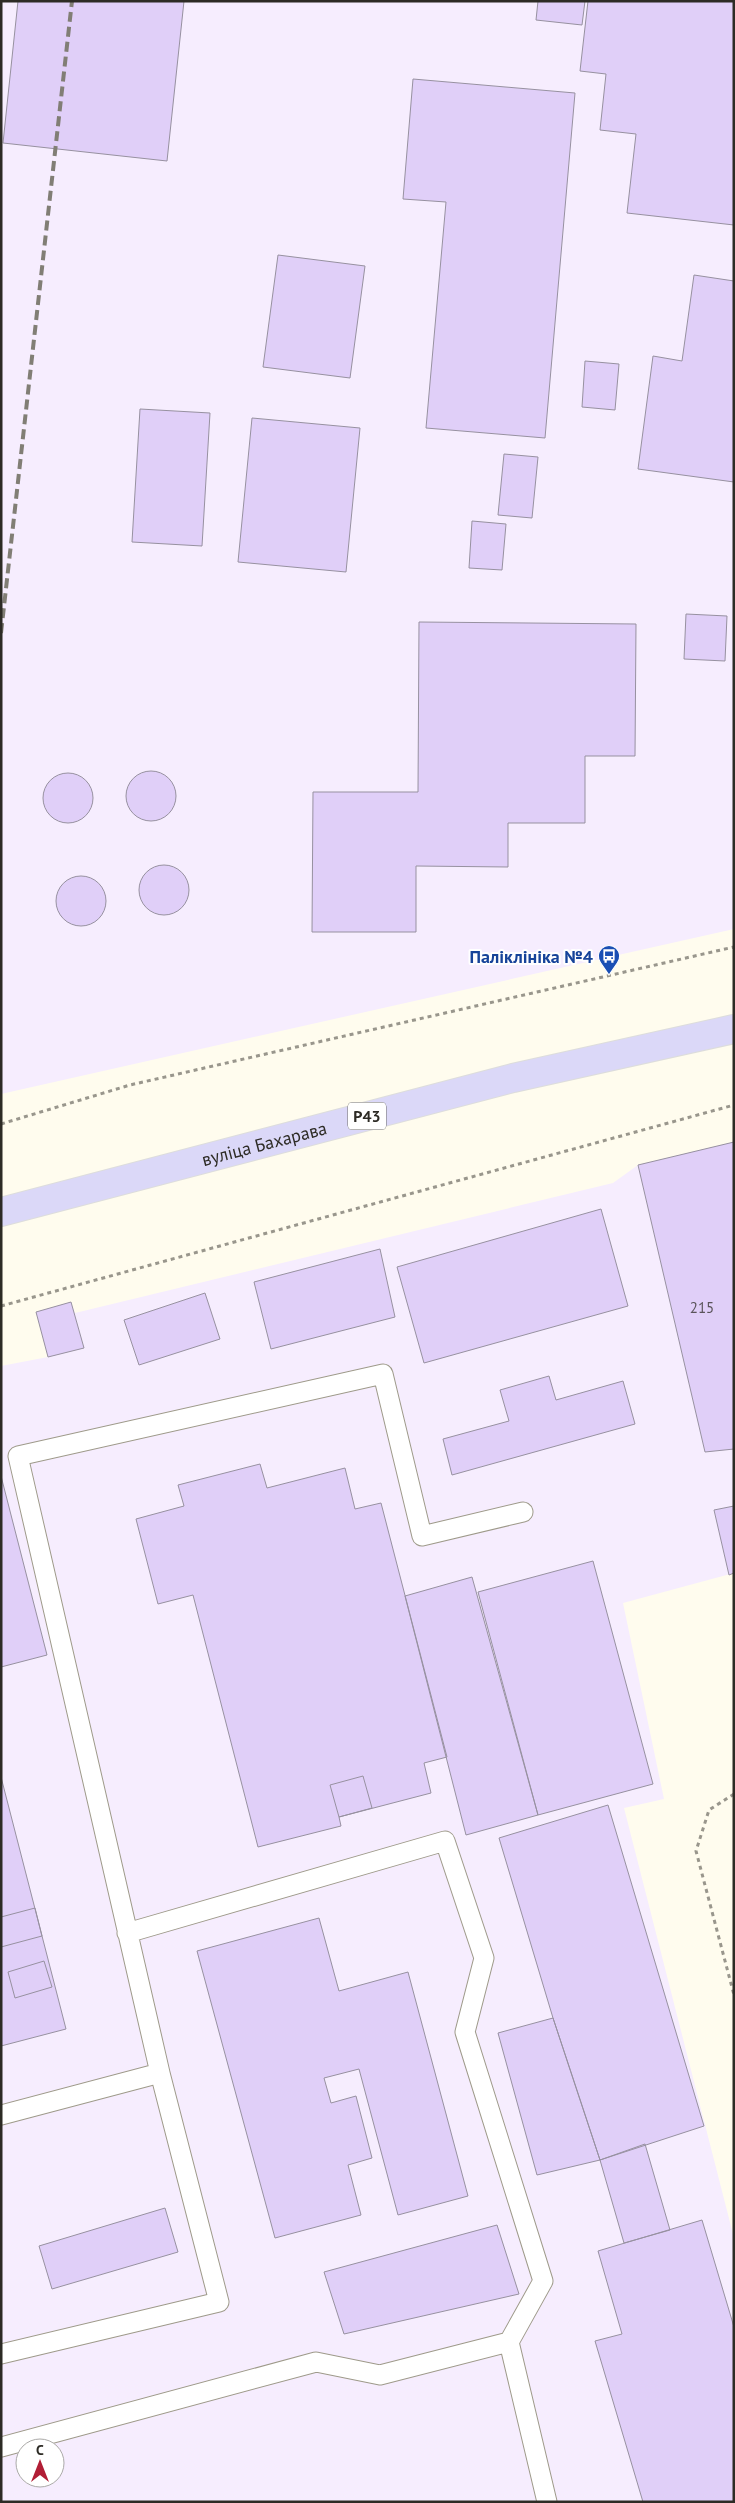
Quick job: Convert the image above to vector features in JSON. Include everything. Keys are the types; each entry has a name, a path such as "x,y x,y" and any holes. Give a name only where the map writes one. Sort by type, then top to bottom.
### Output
{"main road":[{"name":"вуліца Бахарава","path":"1,1212 513,1078 734,1029"}],"lane":[{"path":"1,2354 219,2302 160,2073 18,1456 384,1374 422,1536 523,1512"},
{"path":"128,1933 445,1841 484,1958 466,2032 544,2282 509,2342 547,2502"},
{"path":"1,2115 160,2073"},
{"path":"1,2447 316,2362 380,2375 509,2342"}],"path":[{"path":"1,1124 130,1085 734,947"},
{"path":"1,1306 734,1105"},
{"path":"734,1794 709,1810 696,1851 734,1995"}],"shaded area":[{"path":"1,1 734,1 734,929 1,1094"},
{"path":"734,1142 734,1573 623,1603 664,1799 624,1808 734,2238 734,2502 1,2502 1,1366 48,1357 36,1312 71,1302 75,1313 613,1183 638,1165"}],"building":[{"path":"18,1 184,1 167,161 3,143"},
{"path":"538,1 585,1 582,25 536,20"},
{"path":"588,1 734,1 734,225 627,213 636,134 600,130 606,74 580,71"},
{"path":"413,79 575,93 545,438 426,428 446,202 403,199"},
{"path":"278,255 365,266 350,378 263,367"},
{"path":"694,275 734,281 734,482 638,469 653,356 682,361"},
{"path":"585,361 619,364 615,410 582,407"},
{"path":"140,409 210,413 202,546 132,542"},
{"path":"252,418 360,428 346,572 238,562"},
{"path":"504,454 538,457 532,518 498,515"},
{"path":"472,521 506,524 502,570 469,568"},
{"path":"686,614 727,616 725,661 684,659"},
{"path":"419,622 636,624 635,756 585,756 585,823 508,823 508,867 416,866 416,932 312,932 313,792 418,792"},
{"path":"146,771 156,771 169,778 176,791 176,801 169,814 156,821 146,821 137,817 130,810 126,801 126,791 130,782 137,775"},
{"path":"63,773 73,773 86,780 93,793 93,803 86,816 73,823 63,823 54,819 47,812 43,803 43,793 47,784 54,777"},
{"path":"159,865 169,865 182,872 189,885 189,895 182,908 169,915 159,915 150,911 143,904 139,895 139,885 143,876 150,869"},
{"path":"76,876 86,876 99,883 106,896 106,906 99,919 86,926 76,926 67,922 60,915 56,906 56,896 60,887 67,880"},
{"path":"734,1142 734,1449 705,1452 638,1165"},
{"path":"601,1209 628,1306 424,1363 397,1267"},
{"path":"380,1249 395,1317 271,1349 254,1282"},
{"path":"205,1293 220,1339 139,1365 124,1320"},
{"path":"71,1302 84,1348 48,1357 36,1312"},
{"path":"549,1376 556,1400 623,1381 635,1424 452,1475 443,1439 509,1421 500,1390"},
{"path":"260,1464 267,1488 345,1468 355,1509 381,1503 447,1757 424,1763 431,1793 339,1817 341,1826 258,1847 193,1595 158,1604 136,1519 184,1506 178,1485"},
{"path":"1,1476 47,1655 1,1667"},
{"path":"734,1506 734,1573 729,1575 714,1510"},
{"path":"593,1561 653,1784 538,1815 478,1592"},
{"path":"472,1577 538,1815 466,1835 405,1596"},
{"path":"363,1776 372,1808 339,1817 330,1785"},
{"path":"1,1777 66,2029 1,2046"},
{"path":"608,1805 704,2126 600,2160 553,2018 499,1838"},
{"path":"35,1908 42,1936 1,1947 1,1917"},
{"path":"319,1918 339,1991 408,1972 468,2196 398,2215 359,2069 324,2078 331,2103 356,2096 372,2158 348,2165 361,2215 275,2238 197,1951"},
{"path":"44,1961 52,1987 15,1998 8,1972"},
{"path":"553,2018 600,2160 537,2175 498,2033"},
{"path":"645,2144 670,2230 624,2243 600,2160"},
{"path":"165,2208 178,2252 52,2289 39,2246"},
{"path":"702,2220 734,2327 734,2502 643,2502 595,2341 622,2334 598,2251"},
{"path":"497,2225 519,2294 344,2334 324,2272"}],"railway":[{"path":"1,633 72,1"}],"place":[{"name":"Паліклініка №4","path":"609,975"}]}
